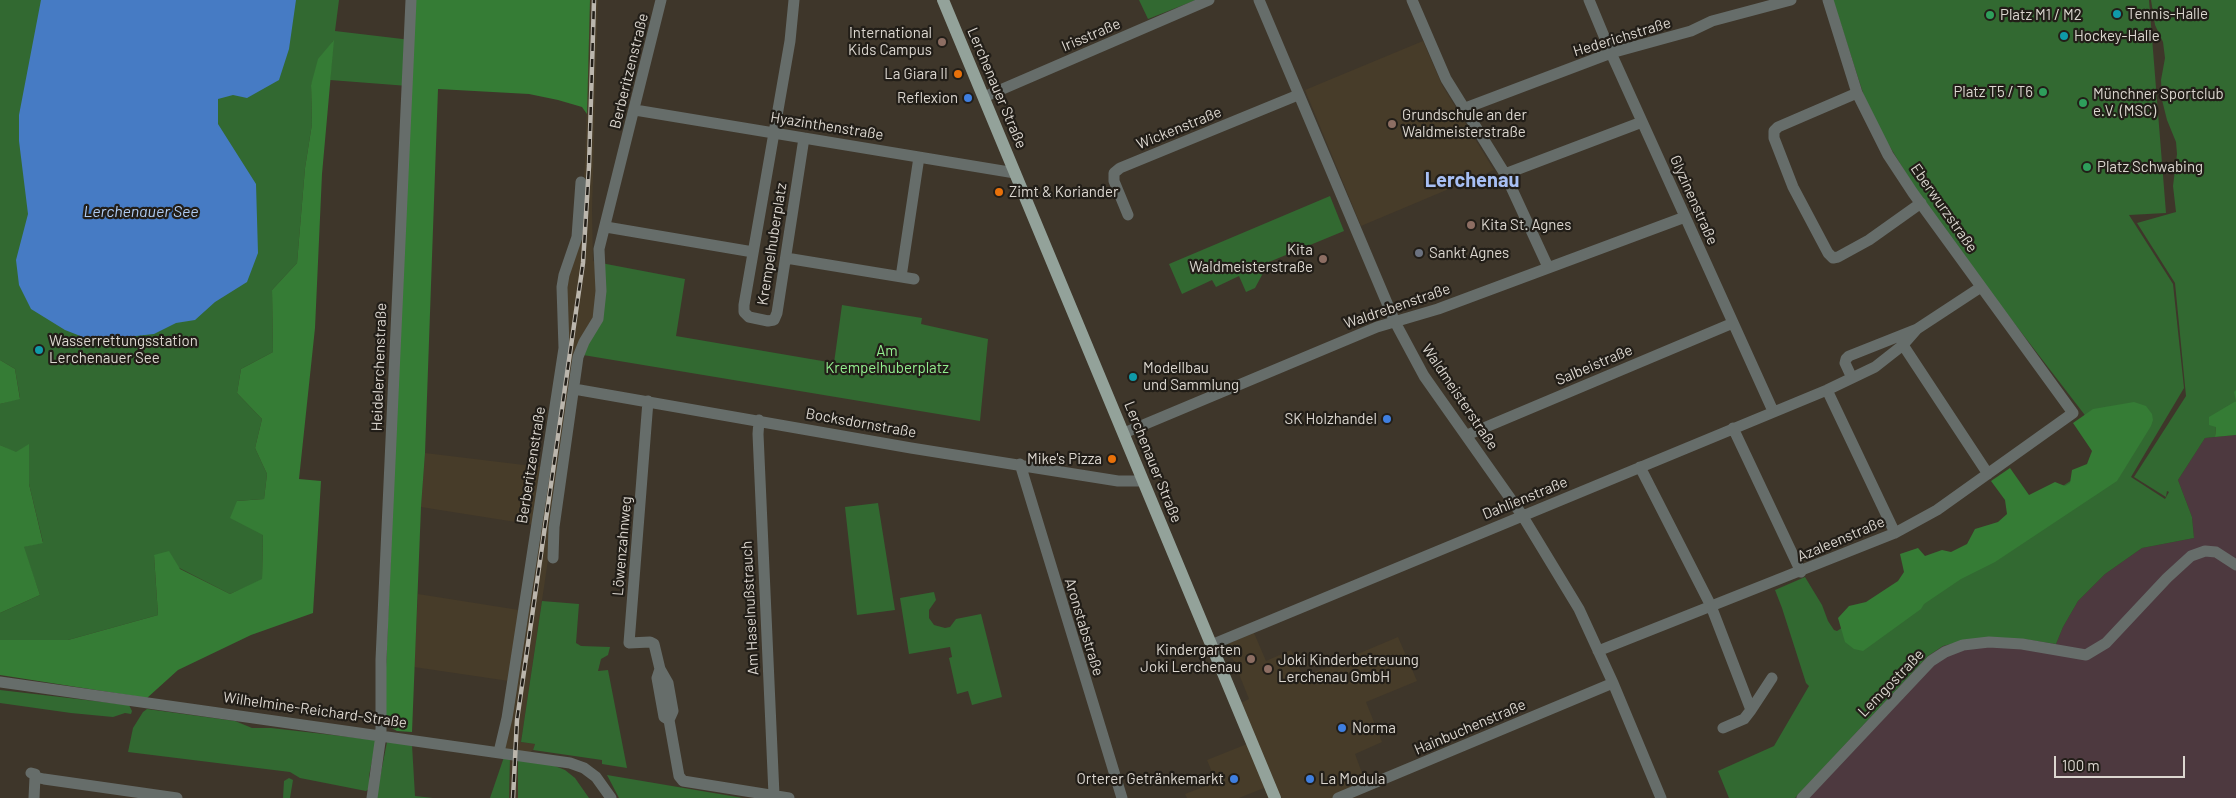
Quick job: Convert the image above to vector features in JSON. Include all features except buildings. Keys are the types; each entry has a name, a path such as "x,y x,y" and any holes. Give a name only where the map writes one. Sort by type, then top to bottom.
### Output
{"main road":[{"name":"Lerchenauer Straße","path":"943,0 1276,798"}],"street":[{"name":"Heidelerchenstraße","path":"372,798 381,735 381,650 411,0"},
{"name":"Berberitzenstraße","path":"553,558 554,527 578,357 584,342 598,319 601,291 599,249 661,0"},
{"name":"Krempelhuberplatz","path":"794,0 790,41 744,312 749,317 761,320 774,320 777,313 804,138"},
{"name":"Irisstraße","path":"984,98 1209,0"},
{"name":"Waldmeisterstraße","path":"1259,0 1395,322 1424,376 1522,515 1579,609 1613,683 1661,798"},
{"path":"1412,0 1446,79 1505,174 1548,267"},
{"name":"Glyzinenstraße","path":"1590,0 1642,122 1773,411"},
{"name":"Hederichstraße","path":"1463,108 1612,53 1691,31 1712,21 1791,0"},
{"name":"Eberwurzstraße","path":"1828,0 1857,93 1888,155 2073,413"},
{"path":"1857,93 1774,131 1774,138 1793,187 1828,254 1833,258 1838,257 1869,240 1921,203"},
{"name":"Wickenstraße","path":"1128,215 1114,181 1114,173 1120,168 1298,95"},
{"name":"Hyazinthenstraße","path":"635,110 1015,172"},
{"path":"1505,174 1642,122"},
{"path":"901,277 919,156"},
{"name":"Berberitzenstraße","path":"499,752 507,718 564,348 562,287 577,237 582,182"},
{"name":"Waldrebenstraße","path":"1124,433 1367,331 1438,309 1685,217"},
{"path":"606,227 753,252"},
{"path":"786,258 914,278"},
{"name":"Dahlienstraße","path":"1852,378 1845,363 1846,359 1917,329 1981,287"},
{"name":"Salbeistraße","path":"1467,435 1733,323"},
{"name":"Dahlienstraße","path":"1211,645 1827,390 1875,367 1902,345 1917,329"},
{"path":"1902,345 1988,474"},
{"name":"Bocksdornstraße","path":"574,389 911,448 1118,481 1143,480"},
{"path":"1827,390 1896,533"},
{"name":"Löwenzahnweg","path":"648,401 637,565 629,643 650,642 654,644 660,669 665,674 670,691 673,711 669,720 679,776 683,781 774,796"},
{"name":"Azaleenstraße","path":"1598,651 1896,533 1937,510 2073,413"},
{"name":"Am Haselnußstrauch","path":"759,420 758,434 774,796"},
{"path":"1733,428 1801,572"},
{"name":"Aronstabstraße","path":"1020,464 1122,798"},
{"path":"1640,467 1711,606 1751,710"},
{"name":"Lemgostraße","path":"1802,798 1931,661 1945,652 1963,645 1989,642 2022,644 2086,655 2106,643 2191,556 2204,551 2216,552 2236,565"},
{"path":"1723,728 1744,719 1772,678"},
{"name":"Wilhelmine-Reichard-Straße","path":"0,682 570,762 584,768 596,777 612,798"},
{"name":"Hainbuchenstraße","path":"1338,798 1613,683"},
{"path":"34,798 33,775 177,798"},
{"path":"774,796 790,798"}],"shaded area":[{"path":"590,0 598,0 592,210 593,261 601,263 604,298 580,344 521,742 535,744 533,750 518,760 518,798 509,798 510,758 504,757 541,526 421,507 425,453 549,468 564,287 579,236 585,163"},
{"name":"Grundschule an der Waldmeisterstraße","path":"1423,41 1442,85 1494,170 1361,226 1305,90"},
{"path":"2236,435 2236,798 1795,798 1928,656 1943,646 1963,641 2023,639 2056,644 2063,627 2078,601 2105,574 2142,548 2194,538 2192,517 2178,480 2205,438"},
{"path":"418,594 519,610 509,681 414,667"},
{"path":"1254,633 1266,661 1291,650 1303,677 1398,637 1417,681 1366,702 1382,742 1355,754 1366,784 1334,798 1268,798 1264,788 1239,798 1187,798 1185,794 1216,782 1207,760 1247,744 1233,707 1249,699 1227,644"}],"green space":[{"path":"0,0 339,0 335,31 411,40 408,86 330,80 333,41 311,85 312,124 305,168 297,263 272,290 273,352 241,369 237,393 262,419 255,448 267,474 264,499 237,501 263,534 262,580 230,594 154,555 158,615 68,640 0,640 0,613 40,595 23,547 43,542 29,484 29,445 16,453 0,445 0,404 20,398 15,369 0,360"},
{"path":"413,0 590,0 587,114 582,107 529,94 438,89 425,453 412,732 397,731 388,726 384,717"},
{"path":"1139,0 1196,0 1148,19"},
{"path":"1833,0 2149,0 2166,213 2129,215 2173,284 2184,388 2131,477 2165,499 2169,492 2167,491 2166,497 2134,477 2186,396 2175,283 2137,223 2176,212 2173,186 2177,154 2176,142 2167,120 2162,100 2161,80 2165,58 2163,42 2155,25 2151,0 2236,0 2236,401 2216,427 2215,437 2205,438 2178,480 2192,517 2194,538 2142,548 2105,574 2078,601 2063,627 2056,644 2023,639 1963,641 1943,646 1928,656 1795,798 1729,798 1718,771 1774,746 1809,686 1806,683 1775,590 1805,577 1822,605 1828,621 1834,630 1837,631 2114,453 1981,280 1913,185 1884,137 1864,96"},
{"path":"334,40 322,174 315,328 299,479 321,481 313,613 251,635 178,670 147,698 0,675 0,640 68,640 158,615 154,555 169,551 180,569 230,594 262,579 263,535 230,518 237,501 264,499 267,474 255,448 262,419 237,393 241,369 273,352 272,290 297,263 305,168 312,124 311,85 318,59"},
{"path":"1330,196 1344,231 1269,262 1255,288 1246,292 1239,276 1216,287 1212,280 1182,294 1169,264"},
{"name":"Am Krempelhuberplatz","path":"601,263 685,279 676,336 834,363 842,305 922,318 921,324 988,339 980,421 577,354 597,319"},
{"path":"0,360 15,369 20,399 0,404"},
{"path":"2236,401 2236,435 2215,437 2216,427 2209,425 2209,417"},
{"path":"2134,402 2146,406 2152,414 2153,420 2117,481 1995,562 1961,579 1924,604 1921,609 1863,651 1854,649 1845,642 1838,618 1849,606 1866,602 1898,581 1904,572 1900,554 1918,548 1925,556 1942,550 1951,552 1967,544 1975,529 1998,522 2007,514 2005,500 1991,481 2010,468 2029,495 2055,482 2065,486 2070,483 2072,470 2087,464 2092,451 2073,423 2093,409"},
{"path":"29,444 29,484 43,543 24,547 40,595 0,613 0,445 16,452"},
{"path":"878,503 895,610 857,615 845,507"},
{"path":"934,592 936,600 929,610 929,618 934,625 945,628 950,627 956,619 981,614 1002,697 972,705 968,691 957,694 949,658 952,657 950,647 909,654 900,598"},
{"path":"542,601 579,604 576,643 581,646 610,647 608,655 601,659 598,671 608,670 627,768 602,764 602,760 533,750 535,744 521,742"},
{"path":"0,690 129,705 132,711 131,714 125,713 113,717 0,703"},
{"path":"147,709 235,721 252,728 271,728 376,740 369,776 370,788 366,791 300,778 290,772 128,752 133,728"},
{"path":"387,742 412,745 415,796 433,798 376,798"},
{"path":"504,757 510,758 509,798 490,798"},
{"path":"518,760 550,764 565,770 575,778 589,798 518,798"},
{"path":"607,775 743,798 619,798"},
{"path":"289,778 293,780 290,798 283,798 284,781"}],"water":[{"name":"Lerchenauer See","path":"41,0 296,0 289,49 279,80 247,98 233,95 218,99 218,124 256,184 258,253 247,282 215,302 195,320 176,323 154,334 88,339 65,330 31,309 19,285 16,260 28,214 19,141 19,115"}],"railway":[{"path":"513,798 517,720 583,263 589,166 594,0"}],"place":[{"name":"Tennis-Halle","path":"2117,14"},
{"name":"Platz M1 / M2","path":"1990,15"},
{"name":"Hockey-Halle","path":"2064,36"},
{"name":"International Kids Campus","path":"942,42"},
{"name":"La Giara II","path":"958,74"},
{"name":"Platz T5 / T6","path":"2043,92"},
{"name":"Reflexion","path":"968,98"},
{"name":"Münchner Sportclub e.V. (MSC)","path":"2083,103"},
{"name":"Grundschule an der Waldmeisterstraße","path":"1392,124"},
{"name":"Platz Schwabing","path":"2087,167"},
{"name":"Zimt & Koriander","path":"999,192"},
{"name":"Kita St. Agnes","path":"1471,225"},
{"name":"Sankt Agnes","path":"1419,253"},
{"name":"Kita Waldmeisterstraße","path":"1323,259"},
{"name":"Wasserrettungsstation Lerchenauer See","path":"39,350"},
{"name":"Modellbau und Sammlung","path":"1133,377"},
{"name":"SK Holzhandel","path":"1387,419"},
{"name":"Mike's Pizza","path":"1112,459"},
{"name":"Kindergarten Joki Lerchenau","path":"1251,659"},
{"name":"Joki Kinderbetreuung Lerchenau GmbH","path":"1268,669"},
{"name":"Norma","path":"1342,728"},
{"name":"Orterer Getränkemarkt","path":"1234,779"},
{"name":"La Modula","path":"1310,779"}],"district":[{"name":"Lerchenau","path":"1472,180"}]}
